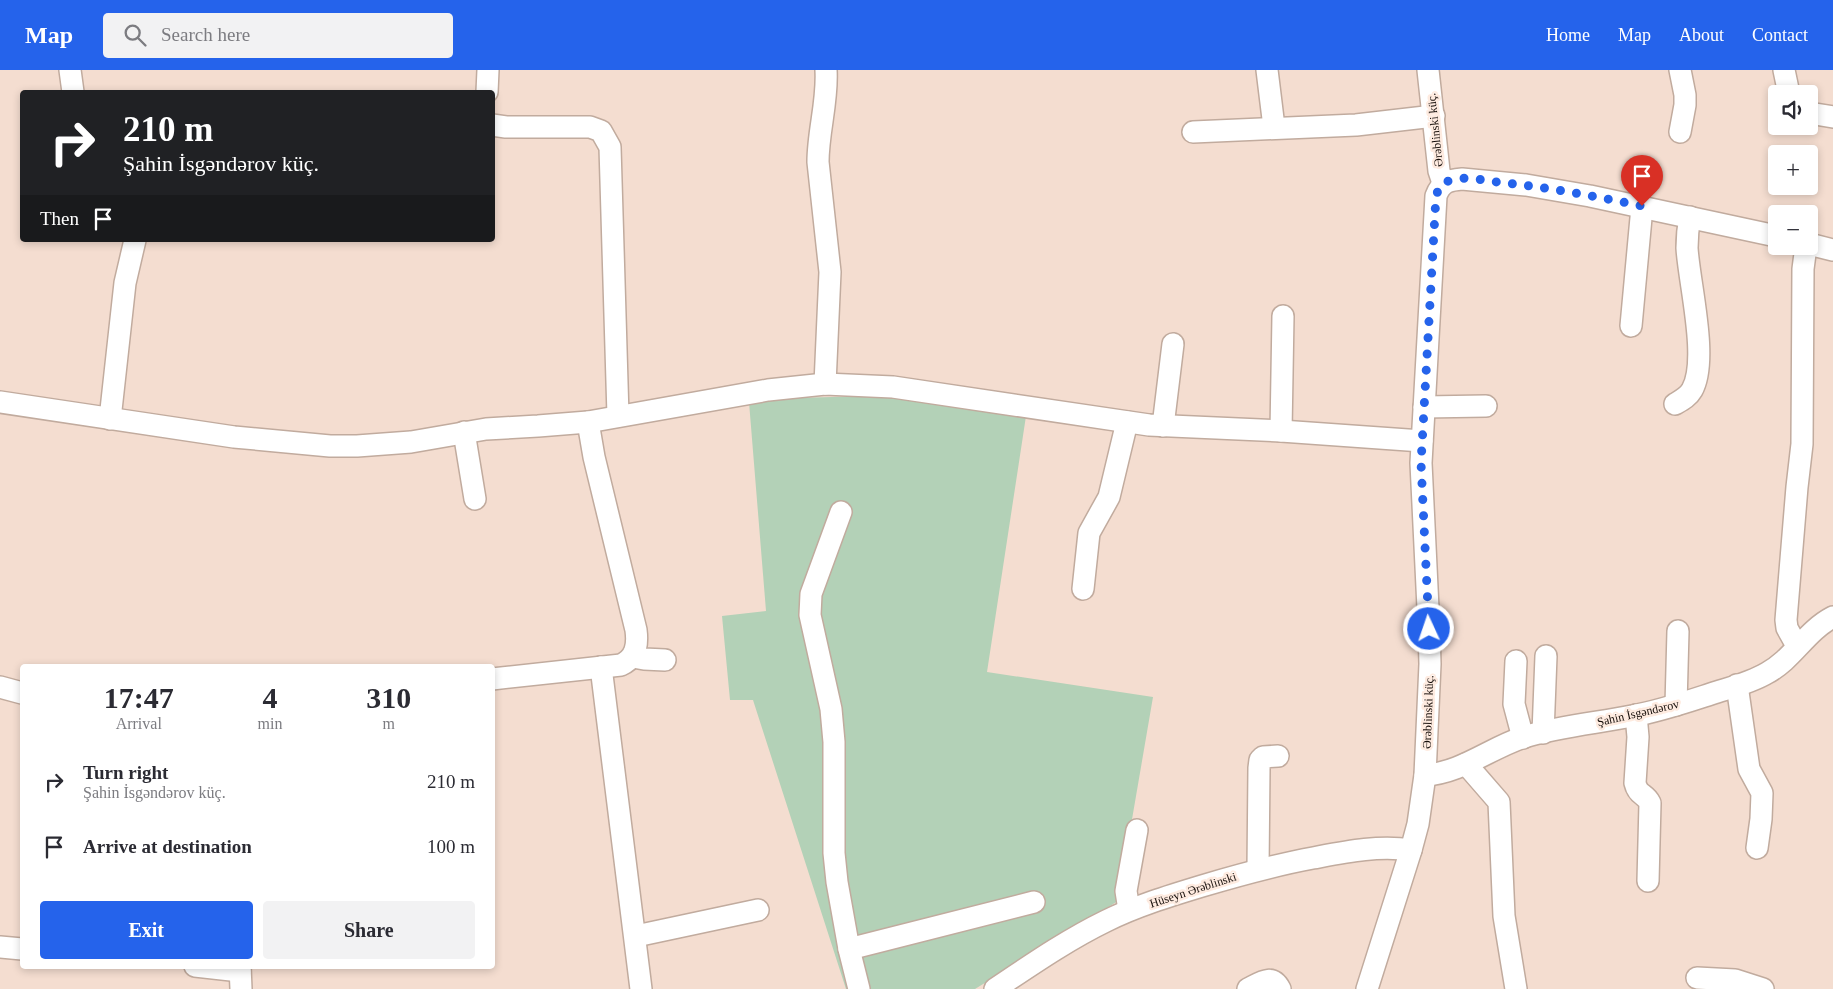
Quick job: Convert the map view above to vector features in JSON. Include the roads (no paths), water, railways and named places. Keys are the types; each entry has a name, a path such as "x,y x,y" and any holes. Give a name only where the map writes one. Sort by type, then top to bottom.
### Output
{"street":[{"path":"70,70 72,90"},
{"path":"487,90 488,70"},
{"path":"825,384 830,272 818,147 826,98 826,70"},
{"path":"1267,70 1274,127"},
{"name":"Ərəblinski küç.","path":"1367,989 1411,850 1418,824 1425,775 1430,664 1421,463 1436,196 1443,183 1439,171 1428,70"},
{"path":"1680,70 1685,95 1680,132"},
{"path":"1784,70 1786,85"},
{"path":"1818,114 1833,117"},
{"path":"1193,132 1363,124 1434,116"},
{"path":"495,125 590,127 601,131 610,147 618,416"},
{"path":"1443,183 1453,179 1462,179 1526,185 1642,206 1768,234"},
{"path":"1631,326 1642,206"},
{"path":"1675,404 1687,397 1692,390 1696,381 1698,363 1698,333 1687,247 1690,217"},
{"path":"110,419 125,283 134,242"},
{"path":"1818,246 1833,250"},
{"path":"1797,646 1787,628 1786,620 1802,444 1803,269 1805,255"},
{"path":"1281,432 1283,316"},
{"path":"1163,426 1173,344"},
{"path":"0,402 234,437 330,446 366,446 394,444 464,432 588,422 768,390 825,384 892,387 1163,426 1422,441"},
{"path":"1424,407 1486,406"},
{"path":"495,679 621,665 633,657 638,640 594,457 588,422"},
{"path":"1084,589 1089,533 1109,497 1127,422"},
{"path":"464,432 476,499"},
{"path":"840,512 811,594 810,615 831,709 834,742 834,853 837,882 849,949 859,989"},
{"name":"Şahin İsgəndərov","path":"1425,775 1437,774 1466,764 1493,750 1543,732 1636,716 1737,686 1766,674 1779,666 1806,636 1833,617"},
{"path":"1676,705 1678,631"},
{"path":"1543,732 1546,656"},
{"path":"633,657 665,660"},
{"path":"1516,661 1514,704 1523,738"},
{"path":"601,667 636,936 641,989"},
{"path":"1737,686 1749,769 1762,793 1757,848"},
{"path":"0,687 20,692"},
{"path":"1636,716 1638,737 1635,783 1640,794 1648,798 1650,802 1648,881"},
{"path":"1258,869 1260,760 1263,757 1278,756"},
{"path":"1466,764 1499,802 1504,916 1516,989"},
{"path":"1129,910 1126,891 1137,830"},
{"name":"Hüseyn Ərəblinski","path":"995,989 1049,953 1129,910 1258,869 1370,849 1411,850"},
{"path":"849,949 1034,902"},
{"path":"636,936 758,910"},
{"path":"0,947 20,949"},
{"path":"210,969 240,975"},
{"path":"1698,978 1735,980 1763,989"},
{"path":"1248,989 1264,981 1271,980 1277,982 1280,989"}]}
